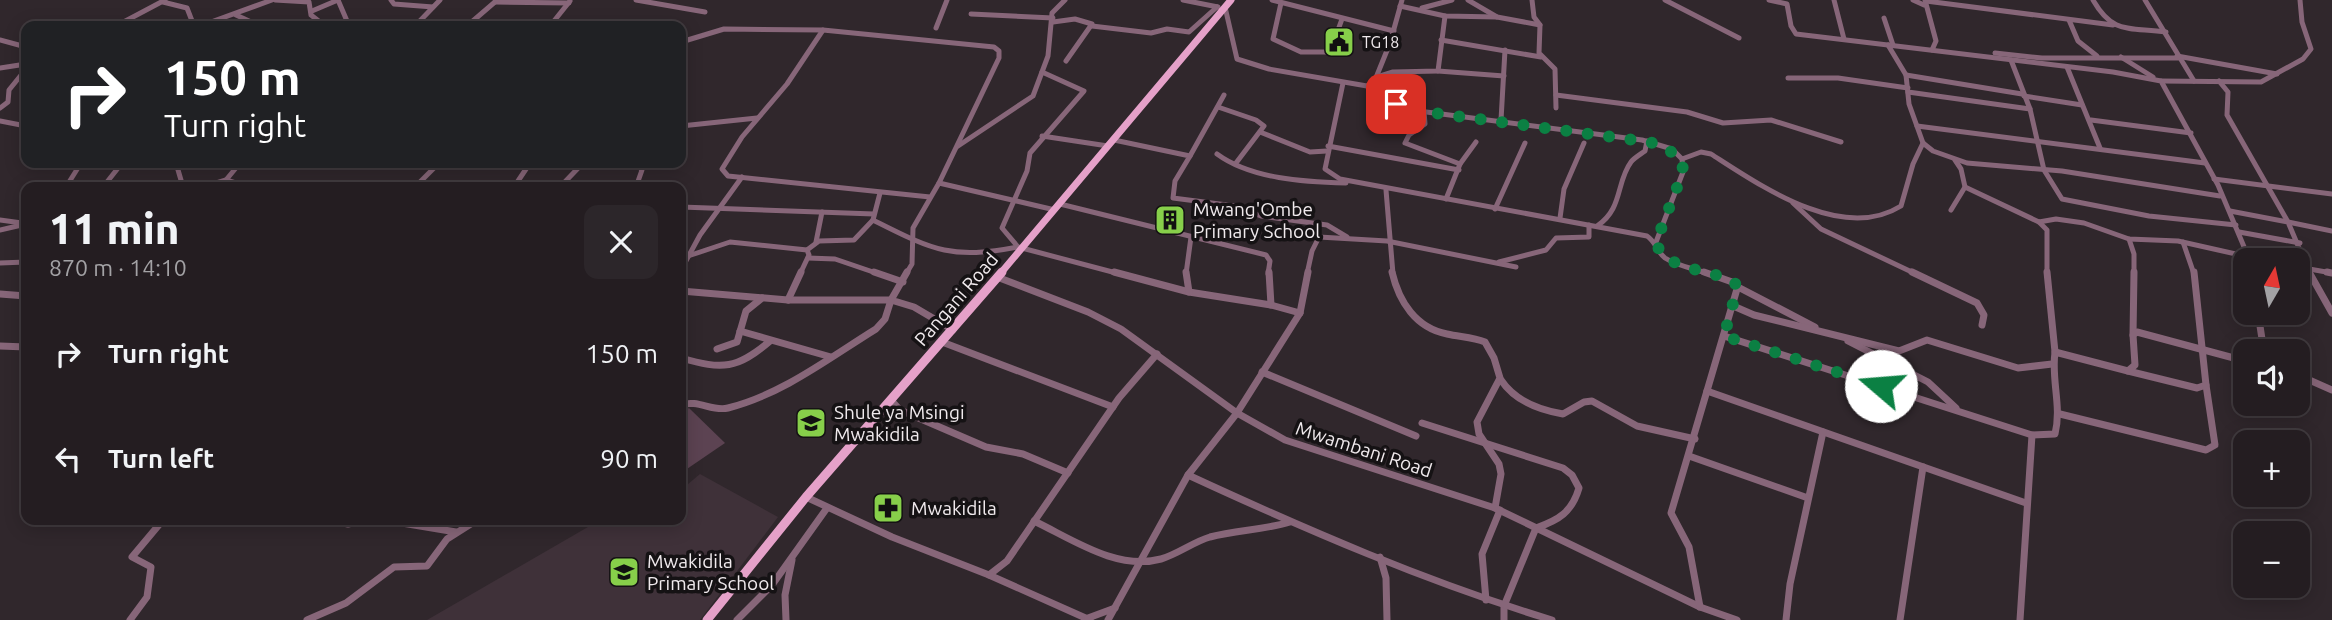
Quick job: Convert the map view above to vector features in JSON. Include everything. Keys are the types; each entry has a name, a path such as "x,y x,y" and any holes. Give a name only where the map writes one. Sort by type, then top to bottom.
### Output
{"main road":[{"name":"Pangani Road","path":"707,620 806,497 953,330 1224,6"}],"street":[{"path":"215,21 274,0 309,2 313,17 318,21"},
{"path":"312,11 338,0 347,21"},
{"path":"391,0 394,4 433,7"},
{"path":"420,21 440,0"},
{"path":"636,0 705,12"},
{"path":"936,28 947,0"},
{"path":"955,150 1033,96 1051,44 1054,9 1065,0"},
{"path":"1184,0 1224,6"},
{"path":"1272,0 1394,31"},
{"path":"1420,9 1452,0"},
{"path":"1468,0 1497,17"},
{"path":"1532,0 1534,17 1540,25 1538,47 1541,57"},
{"path":"1665,0 1739,38"},
{"path":"1769,0 1787,2 1793,32 1965,53 2042,58 2178,57 2277,74"},
{"path":"1834,0 1844,39"},
{"path":"1913,0 2166,32"},
{"path":"2093,0 2104,19 2113,24"},
{"path":"2146,0 2194,81"},
{"path":"1965,53 2158,80 2261,82 2310,53 2311,41 2302,22 2304,11 2300,0"},
{"path":"125,21 163,1 187,8 192,21"},
{"path":"473,21 497,1 570,1"},
{"path":"554,21 570,1"},
{"path":"1925,2 1936,41 1932,50"},
{"path":"1281,3 1273,39 1306,52 1330,52 1342,19"},
{"path":"1224,6 1232,27 1231,48 1237,59 1269,69 1367,86 1373,85 1377,77 1401,3 1445,16 1497,17 1540,25"},
{"path":"971,14 1075,19 1092,26 1152,33 1167,29 1189,32 1224,6"},
{"path":"234,15 248,21"},
{"path":"1438,71 1445,16"},
{"path":"1884,18 1890,45 1906,75 1909,104 1923,143 1955,160 2045,170 2220,196"},
{"path":"2069,20 2078,41 2097,56"},
{"path":"1066,61 1092,26"},
{"path":"686,40 724,29 823,30 994,47 999,51 999,58 939,183 913,228 912,264 891,300 885,319 876,330 771,392 729,408 713,410 695,402 686,404"},
{"path":"823,30 787,84 757,118 722,169 728,176 930,197"},
{"path":"0,40 21,46"},
{"path":"1441,40 1541,57 1555,69 1556,108"},
{"path":"1501,120 1505,50"},
{"path":"2119,56 2158,80 2214,179 2246,248"},
{"path":"2011,60 2030,109 2045,170 2059,196 2066,201 2149,216 2236,225"},
{"path":"0,68 21,66"},
{"path":"2067,67 2091,120 2100,148"},
{"path":"1377,77 1393,72 1438,71 1504,76"},
{"path":"1020,248 1002,228 1027,171 1030,153 1042,136 1084,91 1042,72"},
{"path":"0,108 8,102 9,90 21,73"},
{"path":"1906,75 2082,105"},
{"path":"1788,78 1838,78 2030,109"},
{"path":"2219,81 2228,92 2227,115 2302,248"},
{"path":"1343,83 1325,169 1340,179 1386,190 1560,218 1647,236 1656,242 1660,253 1667,259 1727,277 1736,286 1822,331 1928,382 1959,411"},
{"path":"1367,86 1401,106 1424,111 1647,141 1672,149 1682,159 1683,172 1656,242"},
{"path":"1224,95 1175,181 1173,198 1235,206 1261,216 1327,225 1347,237"},
{"path":"1556,95 1687,112 1723,123 1771,120 1841,142"},
{"path":"1218,107 1256,120 1264,127 1236,163"},
{"path":"1424,111 1425,124 1409,135 1405,143 1459,167"},
{"path":"686,125 757,118"},
{"path":"2091,120 2190,133"},
{"path":"0,121 21,125"},
{"path":"1917,126 2205,163"},
{"path":"1260,132 1310,152 1328,148 1427,166 1459,167"},
{"path":"1042,136 1111,143 1189,156"},
{"path":"1597,226 1612,212 1631,162 1646,151 1647,141"},
{"path":"1446,200 1459,167 1476,142"},
{"path":"1495,209 1516,170 1525,143"},
{"path":"1560,218 1564,189 1584,143"},
{"path":"1682,159 1701,152 1711,154 1789,199 1840,217 1885,216 1901,206 1913,163 1923,143"},
{"path":"1217,154 1224,160 1269,175 1355,183"},
{"path":"1951,209 1965,187 1961,169 1955,160"},
{"path":"107,182 118,168"},
{"path":"219,182 226,180 236,168"},
{"path":"420,182 434,168"},
{"path":"564,182 576,168"},
{"path":"686,255 742,177"},
{"path":"2214,179 2332,194"},
{"path":"226,180 232,182"},
{"path":"939,183 1266,255 1270,261 1268,278 1271,305"},
{"path":"1724,336 2032,435 2055,433 2060,414 2052,364 2055,352 2046,265 2047,230 2039,222 1965,187"},
{"path":"1386,190 1390,211 1387,241 1390,266 1404,306 1433,331 1485,342 1508,391 1542,410 1563,414 1582,402 1594,401 1618,419 1695,439"},
{"path":"816,242 854,240 873,217 880,193"},
{"path":"1789,199 1821,229 1912,275 1977,303 1984,315 1982,325"},
{"path":"686,206 822,212 873,217 931,248 977,255 1020,248 1189,292 1271,305 1300,313"},
{"path":"2230,211 2332,232"},
{"path":"686,256 730,242 807,250 816,242 822,212"},
{"path":"2039,222 2056,219 2084,223 2129,239 2183,242 2233,255"},
{"path":"0,220 21,223"},
{"path":"0,230 21,225"},
{"path":"1493,263 1546,250 1556,238 1584,239 1588,237 1589,225"},
{"path":"2239,232 2300,243"},
{"path":"1189,292 1185,279 1191,237"},
{"path":"1108,620 1188,475 1237,413 1300,313 1306,296 1315,240 1319,237 1347,237 1387,241 1516,267"},
{"path":"2128,371 2135,365 2134,254 2129,239"},
{"path":"2060,414 2206,450 2215,446 2200,348 2194,273 2183,242"},
{"path":"788,300 808,258 807,250"},
{"path":"808,258 835,259 903,282"},
{"path":"0,263 21,262"},
{"path":"2332,273 2310,269 2318,293 2332,313"},
{"name":"Mwambani Road","path":"997,277 1088,312 1157,354 1237,413 1285,440 1339,460 1498,509 1700,607 1737,620"},
{"path":"1166,285 1176,285 1185,279"},
{"path":"1700,607 1689,547 1671,518 1736,286"},
{"path":"686,291 788,300 891,300 914,307 953,330"},
{"path":"0,294 21,296"},
{"path":"717,349 737,342 746,311 762,298"},
{"path":"1731,305 1754,315 1903,352 1927,340 2018,368 2052,364"},
{"path":"740,331 770,341 811,348 831,357"},
{"path":"2133,335 2143,333 2233,358"},
{"path":"686,360 706,366 733,368 748,360 770,341"},
{"path":"942,342 1113,407"},
{"path":"0,346 21,347"},
{"path":"0,355 9,346"},
{"path":"2055,352 2197,388 2206,385"},
{"path":"989,575 1007,561 1113,407 1157,354"},
{"path":"1262,372 1416,436"},
{"path":"1486,600 1482,554 1498,509 1503,471 1498,458 1478,429 1478,419 1501,380"},
{"path":"2310,380 2332,390"},
{"path":"1707,391 1748,408 2026,503"},
{"path":"891,400 900,410 986,447 1023,454 1068,473"},
{"path":"1422,423 1563,468 1572,475 1579,488 1574,508 1559,520 1536,528 1498,620"},
{"path":"1786,620 1790,584 1823,432"},
{"path":"2020,620 2032,435"},
{"path":"1689,456 1808,498"},
{"path":"1900,620 1923,467"},
{"path":"1188,475 1290,522 1486,600 1552,620"},
{"path":"806,497 1089,619 1115,608"},
{"path":"737,620 772,584 827,508"},
{"path":"1034,521 1118,558 1140,563 1180,552 1214,536 1262,531 1290,522"},
{"path":"130,620 147,597 151,567 132,557 159,525"},
{"path":"414,525 456,532"},
{"path":"307,620 346,603 394,567 424,568 456,532 468,525"},
{"path":"1380,557 1386,578 1387,620"},
{"path":"786,620 785,595 792,558"},
{"path":"1504,606 1504,620"}],"shaded area":[{"path":"689,408 725,443 686,470 686,410"},
{"name":"Mwakidila Primary School","path":"700,474 778,517 700,620 427,620 591,525 686,525 686,486"}],"place":[{"name":"TG18","path":"1339,42"},
{"name":"Mwang'Ombe Primary School","path":"1170,220"},
{"name":"Shule ya Msingi Mwakidila","path":"811,423"},
{"name":"Mwakidila","path":"888,508"},
{"name":"Mwakidila Primary School","path":"624,572"}],"route":[{"path":"1396,104 1411,110 1642,141 1672,149 1682,159 1683,172 1665,226 1656,242 1660,253 1667,259 1727,277 1735,283 1737,289 1724,336 1881,386"}]}
